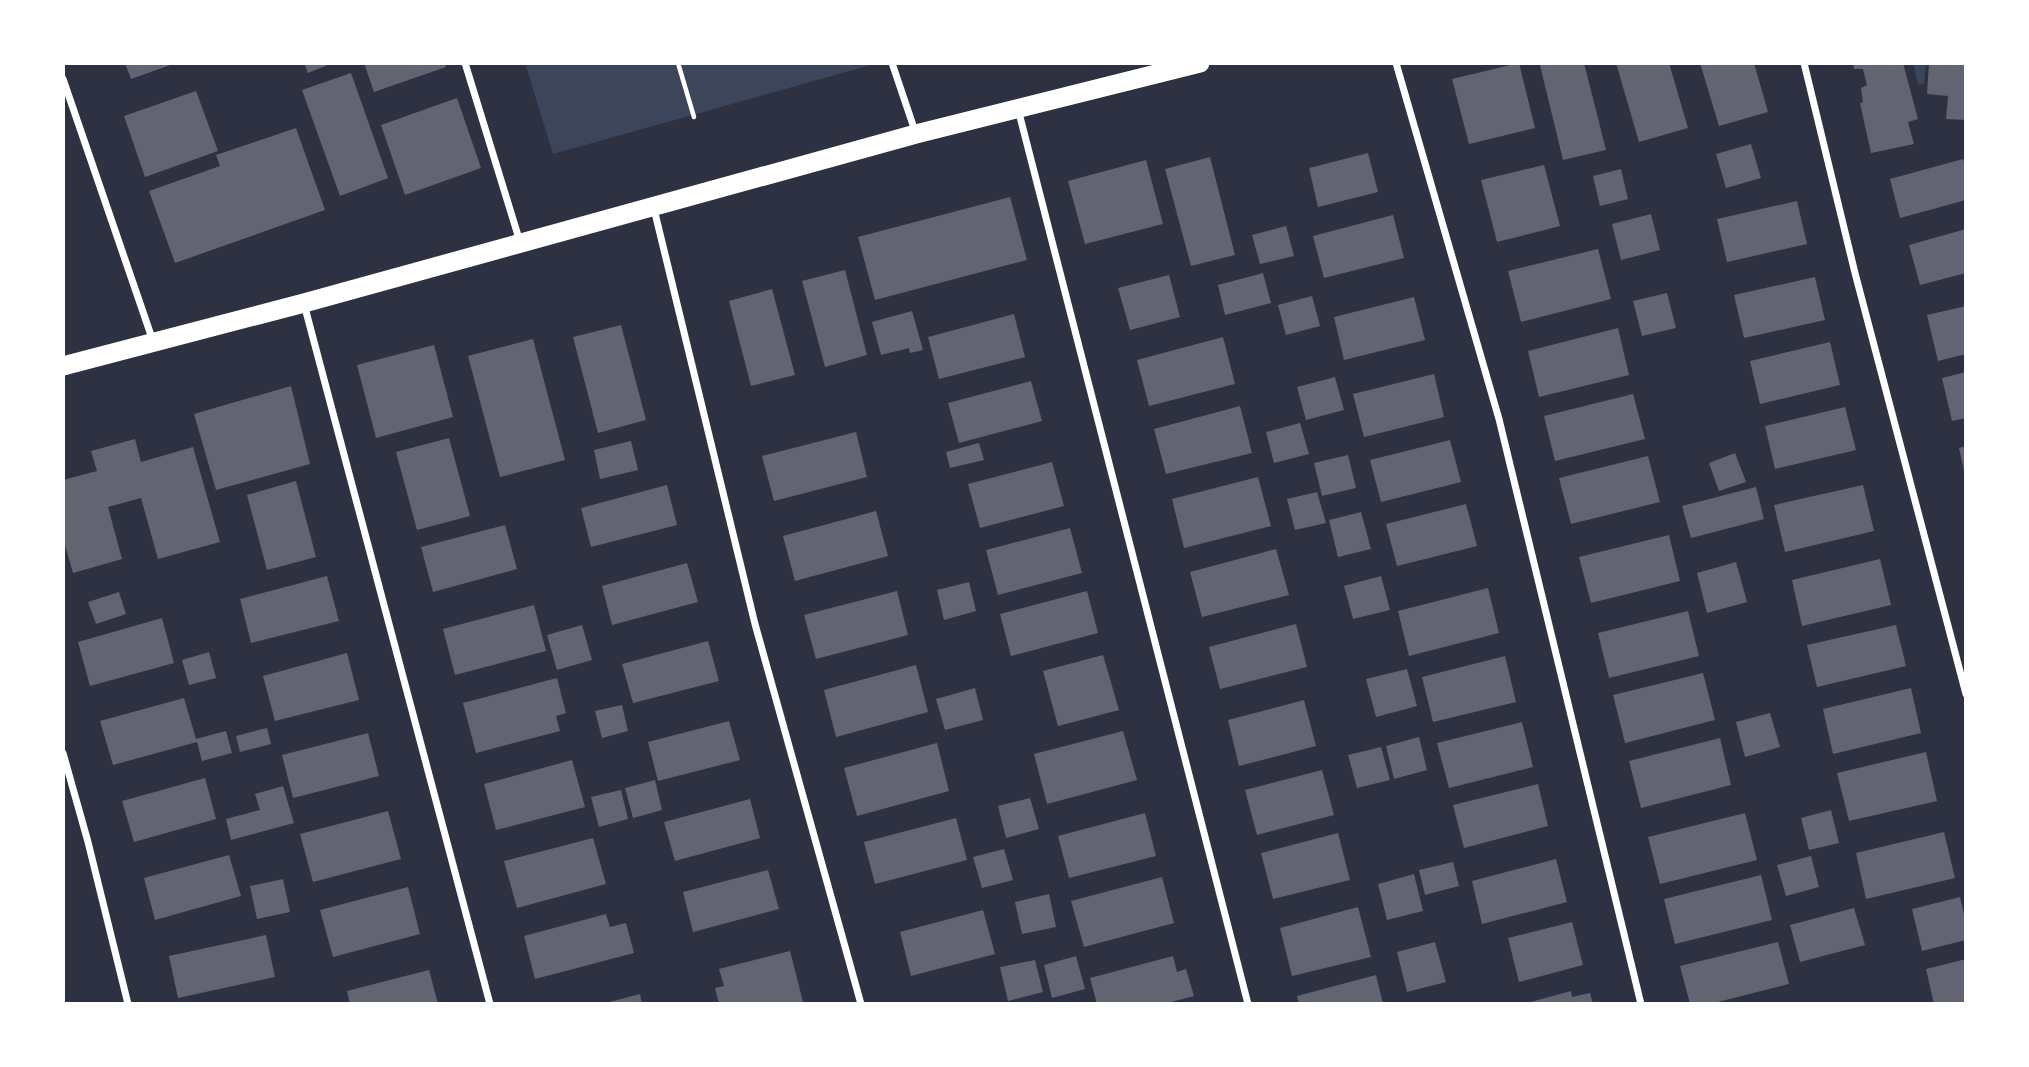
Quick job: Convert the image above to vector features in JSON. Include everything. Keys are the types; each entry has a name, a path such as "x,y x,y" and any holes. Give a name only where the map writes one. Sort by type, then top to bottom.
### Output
{"highway":[{"path":"63,366 304,303 916,134 1177,66 1200,63"}],"street":[{"path":"465,63 520,243"},
{"path":"892,63 916,134"},
{"path":"1395,63 1499,419 1641,1004"},
{"path":"1804,63 1855,273 1966,694"},
{"path":"63,79 153,341"},
{"path":"1018,108 1248,1004"},
{"path":"653,205 755,624 860,1004"},
{"path":"304,303 490,1004"},
{"path":"63,752 128,1004"}],"path":[{"path":"678,63 694,117"}],"shaded area":[{"path":"525,63 871,63 871,65 553,154"},
{"path":"1913,63 1926,63 1924,83 1918,85"}],"building":[{"path":"125,63 176,63 131,79"},
{"path":"304,63 333,63 308,73"},
{"path":"364,63 444,63 446,67 374,92"},
{"path":"1519,63 1535,128 1469,144 1452,79"},
{"path":"1584,63 1606,150 1563,160 1540,65"},
{"path":"1616,63 1669,63 1688,128 1639,142"},
{"path":"1700,63 1754,63 1768,112 1719,126"},
{"path":"1853,63 1903,63 1918,119 1908,122 1914,144 1871,153 1860,103 1863,102 1861,88 1867,85 1863,69 1854,69"},
{"path":"1929,63 1966,63 1966,120 1946,119 1948,96 1927,94"},
{"path":"351,73 388,178 340,196 302,90"},
{"path":"196,91 218,151 145,177 124,116"},
{"path":"457,98 481,168 405,195 381,125"},
{"path":"296,128 325,210 175,263 149,191 220,166 216,155"},
{"path":"1751,144 1761,178 1726,188 1716,154"},
{"path":"1368,153 1378,192 1318,207 1309,168"},
{"path":"1210,157 1235,255 1191,266 1165,169"},
{"path":"1963,159 1966,169 1966,200 1900,218 1890,179"},
{"path":"1146,160 1163,224 1085,244 1068,181"},
{"path":"1544,165 1560,226 1497,242 1481,180"},
{"path":"1621,169 1628,199 1600,206 1593,176"},
{"path":"1010,197 1027,260 875,300 858,237"},
{"path":"1797,201 1807,244 1727,262 1717,219"},
{"path":"1651,214 1660,250 1621,260 1612,224"},
{"path":"1393,215 1404,258 1324,278 1313,236"},
{"path":"1286,226 1294,256 1260,264 1252,235"},
{"path":"1966,229 1966,273 1920,285 1909,245"},
{"path":"1598,249 1611,299 1521,322 1508,271"},
{"path":"845,270 867,355 825,367 802,281"},
{"path":"1263,273 1271,303 1225,315 1218,285"},
{"path":"1169,275 1180,317 1130,330 1118,288"},
{"path":"1815,277 1825,320 1744,338 1734,295"},
{"path":"772,289 795,375 751,386 729,301"},
{"path":"1667,293 1676,328 1642,336 1633,301"},
{"path":"1312,296 1320,326 1286,335 1278,305"},
{"path":"1414,297 1425,340 1344,360 1334,317"},
{"path":"1966,306 1966,354 1938,361 1927,315"},
{"path":"912,311 923,350 910,353 909,348 881,355 872,322"},
{"path":"1014,314 1025,357 939,379 928,337"},
{"path":"621,325 646,420 598,433 573,337"},
{"path":"1618,328 1629,375 1539,397 1528,351"},
{"path":"1223,337 1235,384 1149,406 1137,360"},
{"path":"533,339 565,460 500,477 468,356"},
{"path":"1830,342 1840,385 1760,404 1750,361"},
{"path":"434,345 453,417 376,438 357,365"},
{"path":"1966,372 1966,418 1952,421 1942,378"},
{"path":"1434,374 1444,417 1364,437 1353,394"},
{"path":"1335,377 1344,410 1306,420 1297,387"},
{"path":"1031,381 1042,421 959,443 948,403"},
{"path":"291,386 310,464 216,490 194,414"},
{"path":"1633,394 1645,439 1555,461 1544,416"},
{"path":"1240,406 1252,453 1166,474 1154,429"},
{"path":"1845,407 1856,450 1775,469 1765,426"},
{"path":"1300,423 1309,454 1274,463 1266,432"},
{"path":"856,432 867,477 774,501 762,456"},
{"path":"449,438 470,516 417,530 396,452"},
{"path":"135,439 141,462 193,447 220,542 158,559 141,498 108,507 122,559 73,573 63,538 63,480 97,471 91,451"},
{"path":"1450,440 1461,482 1381,502 1370,460"},
{"path":"631,441 638,470 600,479 594,450"},
{"path":"979,443 984,460 950,468 946,452"},
{"path":"1966,446 1966,475 1965,475 1959,448"},
{"path":"1735,453 1746,482 1719,491 1709,463"},
{"path":"1348,455 1356,488 1322,496 1314,463"},
{"path":"1648,456 1660,502 1571,524 1559,478"},
{"path":"1052,462 1064,506 980,528 968,484"},
{"path":"1258,477 1271,526 1184,548 1172,499"},
{"path":"296,481 316,557 267,570 247,495"},
{"path":"667,485 677,525 591,547 581,508"},
{"path":"1863,485 1874,531 1785,552 1774,505"},
{"path":"1756,487 1764,519 1691,538 1682,506"},
{"path":"1317,492 1326,523 1295,530 1287,499"},
{"path":"1466,504 1477,546 1397,566 1386,524"},
{"path":"876,511 888,556 795,581 783,536"},
{"path":"1361,512 1371,549 1338,557 1329,520"},
{"path":"505,525 517,569 433,592 421,547"},
{"path":"1070,528 1082,573 998,595 986,550"},
{"path":"1669,535 1680,581 1591,603 1579,557"},
{"path":"1276,549 1289,595 1202,617 1190,572"},
{"path":"1880,559 1891,605 1802,626 1792,580"},
{"path":"1736,562 1747,602 1707,613 1697,573"},
{"path":"687,563 698,602 612,625 602,586"},
{"path":"327,576 339,621 251,643 240,599"},
{"path":"1381,576 1390,610 1353,619 1344,586"},
{"path":"969,582 976,611 944,620 937,590"},
{"path":"1488,588 1499,633 1409,656 1398,611"},
{"path":"897,591 908,635 816,659 804,615"},
{"path":"1087,591 1098,633 1011,656 1000,614"},
{"path":"119,592 126,614 96,624 88,602"},
{"path":"534,605 546,651 455,675 443,629"},
{"path":"1688,611 1699,656 1609,678 1598,633"},
{"path":"162,618 174,663 90,686 78,642"},
{"path":"1296,624 1307,667 1220,689 1209,647"},
{"path":"582,625 592,660 557,670 547,635"},
{"path":"1896,625 1906,666 1817,687 1807,645"},
{"path":"708,641 719,681 633,703 622,664"},
{"path":"209,652 216,678 189,685 182,660"},
{"path":"347,653 359,700 275,721 263,676"},
{"path":"1103,655 1119,710 1058,726 1043,671"},
{"path":"1505,656 1516,702 1433,722 1422,677"},
{"path":"916,665 928,712 836,737 824,690"},
{"path":"1407,669 1417,706 1376,717 1366,679"},
{"path":"1703,673 1715,720 1625,743 1613,695"},
{"path":"557,678 566,713 556,716 560,731 476,753 463,703"},
{"path":"975,688 983,720 945,730 936,699"},
{"path":"1911,688 1921,733 1833,754 1823,709"},
{"path":"184,698 196,739 226,731 232,753 202,761 197,742 113,765 100,721"},
{"path":"1304,700 1316,746 1239,766 1228,720"},
{"path":"622,705 628,731 602,738 595,711"},
{"path":"1770,713 1780,747 1745,757 1736,722"},
{"path":"729,721 740,760 658,781 648,742"},
{"path":"1522,722 1533,767 1449,788 1437,743"},
{"path":"267,728 271,744 240,752 236,736"},
{"path":"1123,731 1137,780 1047,804 1034,754"},
{"path":"368,733 379,776 293,798 282,755"},
{"path":"1419,737 1427,770 1394,779 1386,746"},
{"path":"1720,738 1731,785 1641,808 1629,761"},
{"path":"937,743 949,791 857,816 844,768"},
{"path":"1381,747 1390,780 1357,788 1348,755"},
{"path":"1926,752 1937,801 1849,821 1837,773"},
{"path":"572,760 585,807 496,830 484,784"},
{"path":"1322,770 1334,815 1257,835 1245,790"},
{"path":"205,778 216,819 134,842 122,801"},
{"path":"655,780 662,810 633,818 625,788"},
{"path":"1538,784 1548,826 1464,848 1453,805"},
{"path":"283,786 294,823 231,840 226,819 260,810 255,794"},
{"path":"621,790 628,819 599,827 591,797"},
{"path":"1030,798 1039,829 1006,838 998,806"},
{"path":"750,799 760,838 675,861 664,822"},
{"path":"1831,810 1839,843 1809,850 1801,818"},
{"path":"388,811 401,859 313,882 300,834"},
{"path":"1145,813 1156,856 1069,878 1058,836"},
{"path":"1745,813 1757,860 1660,884 1648,837"},
{"path":"956,818 967,860 875,884 864,842"},
{"path":"1944,832 1955,878 1866,899 1856,853"},
{"path":"1338,833 1350,880 1273,899 1261,853"},
{"path":"593,838 606,884 517,908 504,861"},
{"path":"1004,849 1013,880 982,888 973,857"},
{"path":"229,855 241,896 155,920 144,878"},
{"path":"1811,856 1819,887 1786,896 1777,865"},
{"path":"1556,859 1567,902 1482,924 1472,881"},
{"path":"1453,862 1459,886 1425,895 1419,870"},
{"path":"768,870 779,909 693,932 683,892"},
{"path":"1414,874 1423,911 1387,920 1378,884"},
{"path":"1761,875 1772,920 1675,944 1664,899"},
{"path":"1162,877 1174,923 1084,947 1071,901"},
{"path":"283,879 290,912 257,919 250,886"},
{"path":"408,887 420,934 333,957 320,910"},
{"path":"1049,894 1056,927 1022,934 1015,902"},
{"path":"1960,897 1966,923 1966,940 1922,951 1912,909"},
{"path":"1358,907 1371,957 1292,976 1280,928"},
{"path":"1854,908 1865,945 1800,962 1790,925"},
{"path":"983,910 995,954 911,976 900,932"},
{"path":"606,914 610,927 626,923 634,953 535,979 524,936"},
{"path":"1572,922 1583,965 1519,982 1508,938"},
{"path":"266,935 275,977 178,998 169,956"},
{"path":"1435,942 1446,982 1407,992 1397,952"},
{"path":"1778,942 1789,984 1710,1004 1690,1004 1680,966"},
{"path":"790,951 803,1002 719,1004 715,988 724,986 719,969"},
{"path":"1076,956 1085,989 1052,998 1044,965"},
{"path":"1173,956 1177,972 1186,969 1194,996 1163,1004 1097,1004 1090,978"},
{"path":"1966,959 1966,1004 1934,1004 1926,969"},
{"path":"1035,960 1043,992 1008,1001 1000,967"},
{"path":"429,970 438,1004 350,1004 347,991"},
{"path":"1376,975 1383,1004 1299,1004 1297,996"},
{"path":"1571,991 1572,997 1590,993 1593,1004 1523,1004"},
{"path":"640,994 642,1004 606,1004 606,1003"}]}
